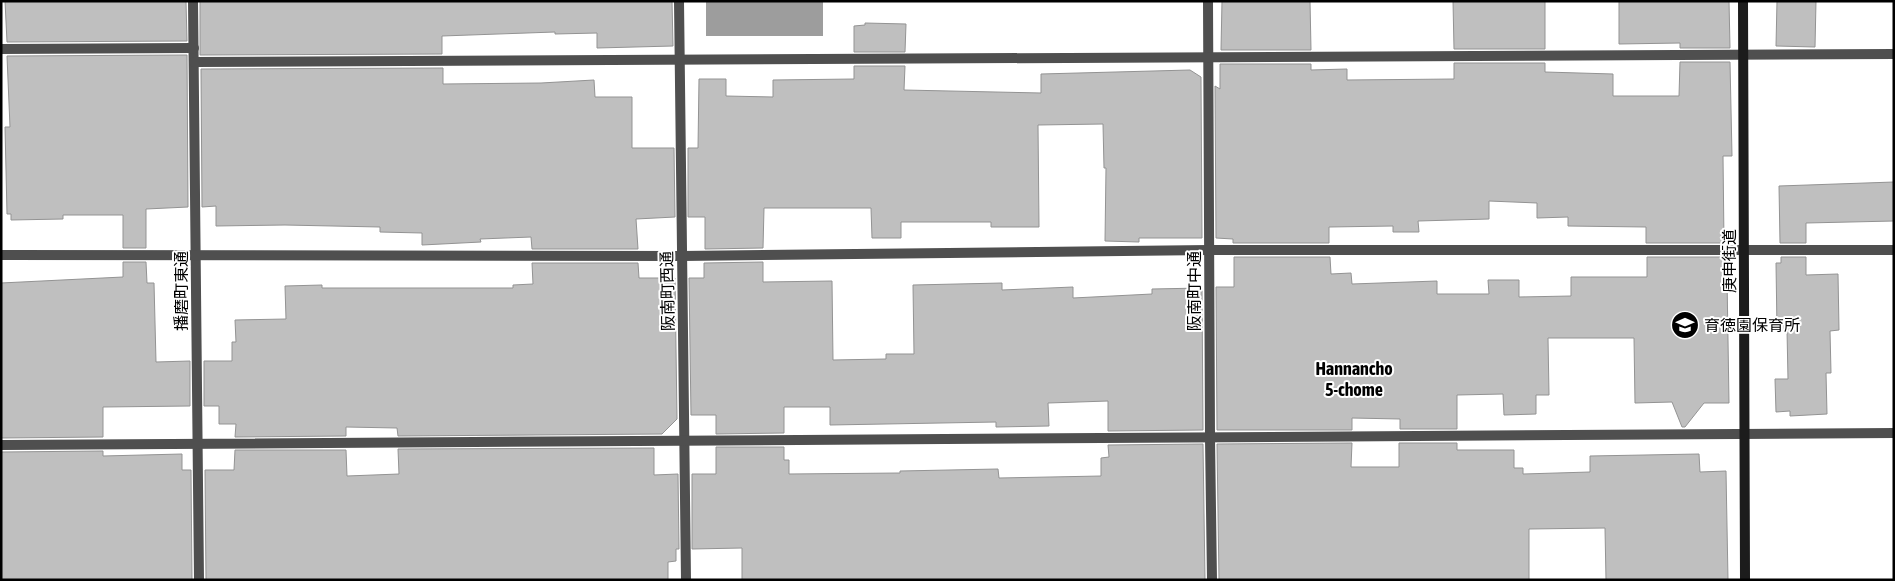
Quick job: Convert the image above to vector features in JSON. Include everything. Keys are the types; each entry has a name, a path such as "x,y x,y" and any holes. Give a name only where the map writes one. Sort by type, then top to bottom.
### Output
{"street":[{"name":"播磨町東通","path":"193,1 199,580"},
{"name":"阪南町西通","path":"679,1 686,580"},
{"name":"阪南町中通","path":"1208,1 1212,580"},
{"name":"庚申街道","path":"1743,1 1745,580"},
{"path":"1,49 194,48"},
{"path":"194,62 1894,54"},
{"path":"1,255 682,256 1209,250 1894,250"},
{"path":"1,445 1894,433"}],"shaded area":[{"path":"706,1 823,1 823,36 706,36"}],"building":[{"path":"5,1 186,1 187,41 7,42"},
{"path":"200,1 672,1 673,46 597,48 597,33 555,34 555,32 442,36 442,54 200,55"},
{"path":"1222,1 1310,1 1311,50 1221,50"},
{"path":"1453,1 1545,1 1545,49 1454,49"},
{"path":"1619,1 1729,1 1730,48 1680,48 1680,43 1619,44"},
{"path":"1777,1 1816,1 1815,47 1776,46"},
{"path":"865,23 906,24 905,52 854,52 854,26 865,25"},
{"path":"187,55 188,207 146,209 146,248 123,248 123,215 63,215 63,219 11,220 11,214 7,214 5,127 10,127 7,56"},
{"path":"1680,62 1730,62 1732,156 1723,156 1724,243 1646,243 1646,227 1568,226 1568,217 1537,218 1537,203 1489,201 1489,219 1418,221 1419,232 1393,232 1393,226 1329,227 1329,243 1233,243 1233,239 1216,238 1215,86 1220,89 1220,64 1311,64 1311,70 1347,69 1347,80 1454,79 1454,63 1545,63 1545,72 1613,74 1613,96 1679,96"},
{"path":"854,66 905,66 904,90 1041,93 1041,74 1190,70 1201,77 1202,238 1139,238 1139,242 1105,241 1106,168 1104,168 1103,124 1038,125 1039,227 991,227 991,222 901,222 901,238 872,238 871,208 764,208 763,248 705,249 705,217 688,217 688,148 698,148 699,79 726,79 726,96 773,97 773,80 854,79"},
{"path":"443,68 443,84 541,83 594,80 595,97 632,97 632,148 674,148 675,217 636,219 638,249 532,249 531,237 480,239 481,242 422,245 422,233 380,232 380,227 216,226 216,206 202,207 201,69"},
{"path":"1894,182 1894,221 1806,223 1806,243 1780,243 1779,186"},
{"path":"1234,257 1330,257 1331,274 1351,273 1352,284 1437,281 1437,294 1489,294 1488,280 1519,280 1519,297 1571,296 1571,277 1647,277 1647,257 1724,257 1724,277 1727,277 1729,403 1704,403 1685,427 1682,427 1672,402 1635,403 1634,338 1548,338 1549,395 1536,395 1536,414 1504,415 1503,394 1457,395 1457,429 1400,429 1400,419 1352,418 1352,430 1217,430 1216,287 1234,287"},
{"path":"1781,257 1806,257 1806,275 1838,274 1839,330 1830,331 1831,373 1826,373 1827,414 1790,416 1790,411 1776,412 1775,379 1788,379 1787,330 1777,330 1776,263 1781,263"},
{"path":"123,262 146,262 147,283 154,283 156,362 190,361 190,406 103,407 103,437 1,438 1,283 123,277"},
{"path":"763,262 763,282 832,281 833,360 886,359 886,354 914,354 913,285 1002,283 1002,290 1073,287 1073,298 1152,294 1152,289 1202,288 1203,430 1108,431 1108,401 1048,403 1049,426 996,427 996,422 830,425 830,407 784,407 784,433 716,434 716,415 691,415 689,278 704,278 704,263"},
{"path":"532,263 638,263 639,278 675,278 677,419 662,434 398,436 397,428 346,427 346,436 235,437 236,424 219,424 219,406 204,406 204,361 232,361 232,342 236,342 235,320 286,319 285,286 322,285 322,288 513,288 513,285 533,284"},
{"path":"1352,443 1351,467 1399,467 1399,443 1457,443 1457,450 1514,450 1514,468 1523,468 1523,474 1590,472 1590,456 1699,454 1700,472 1726,471 1728,580 1606,580 1605,528 1529,529 1529,580 1219,580 1217,444"},
{"path":"1203,444 1205,580 742,580 742,548 692,549 692,474 716,474 716,447 784,447 784,460 789,460 789,474 900,473 900,471 998,469 999,478 1101,476 1101,458 1109,457 1108,445"},
{"path":"654,448 654,475 678,474 679,549 676,549 676,561 668,562 668,580 206,580 205,470 234,470 235,450 346,450 347,476 399,474 398,449"},
{"path":"103,451 103,456 182,454 182,470 191,470 192,580 1,580 1,452"}],"place":[{"name":"育徳園保育所","path":"1685,325"}],"district":[{"name":"Hannancho 5-chome","path":"1354,378"}]}
